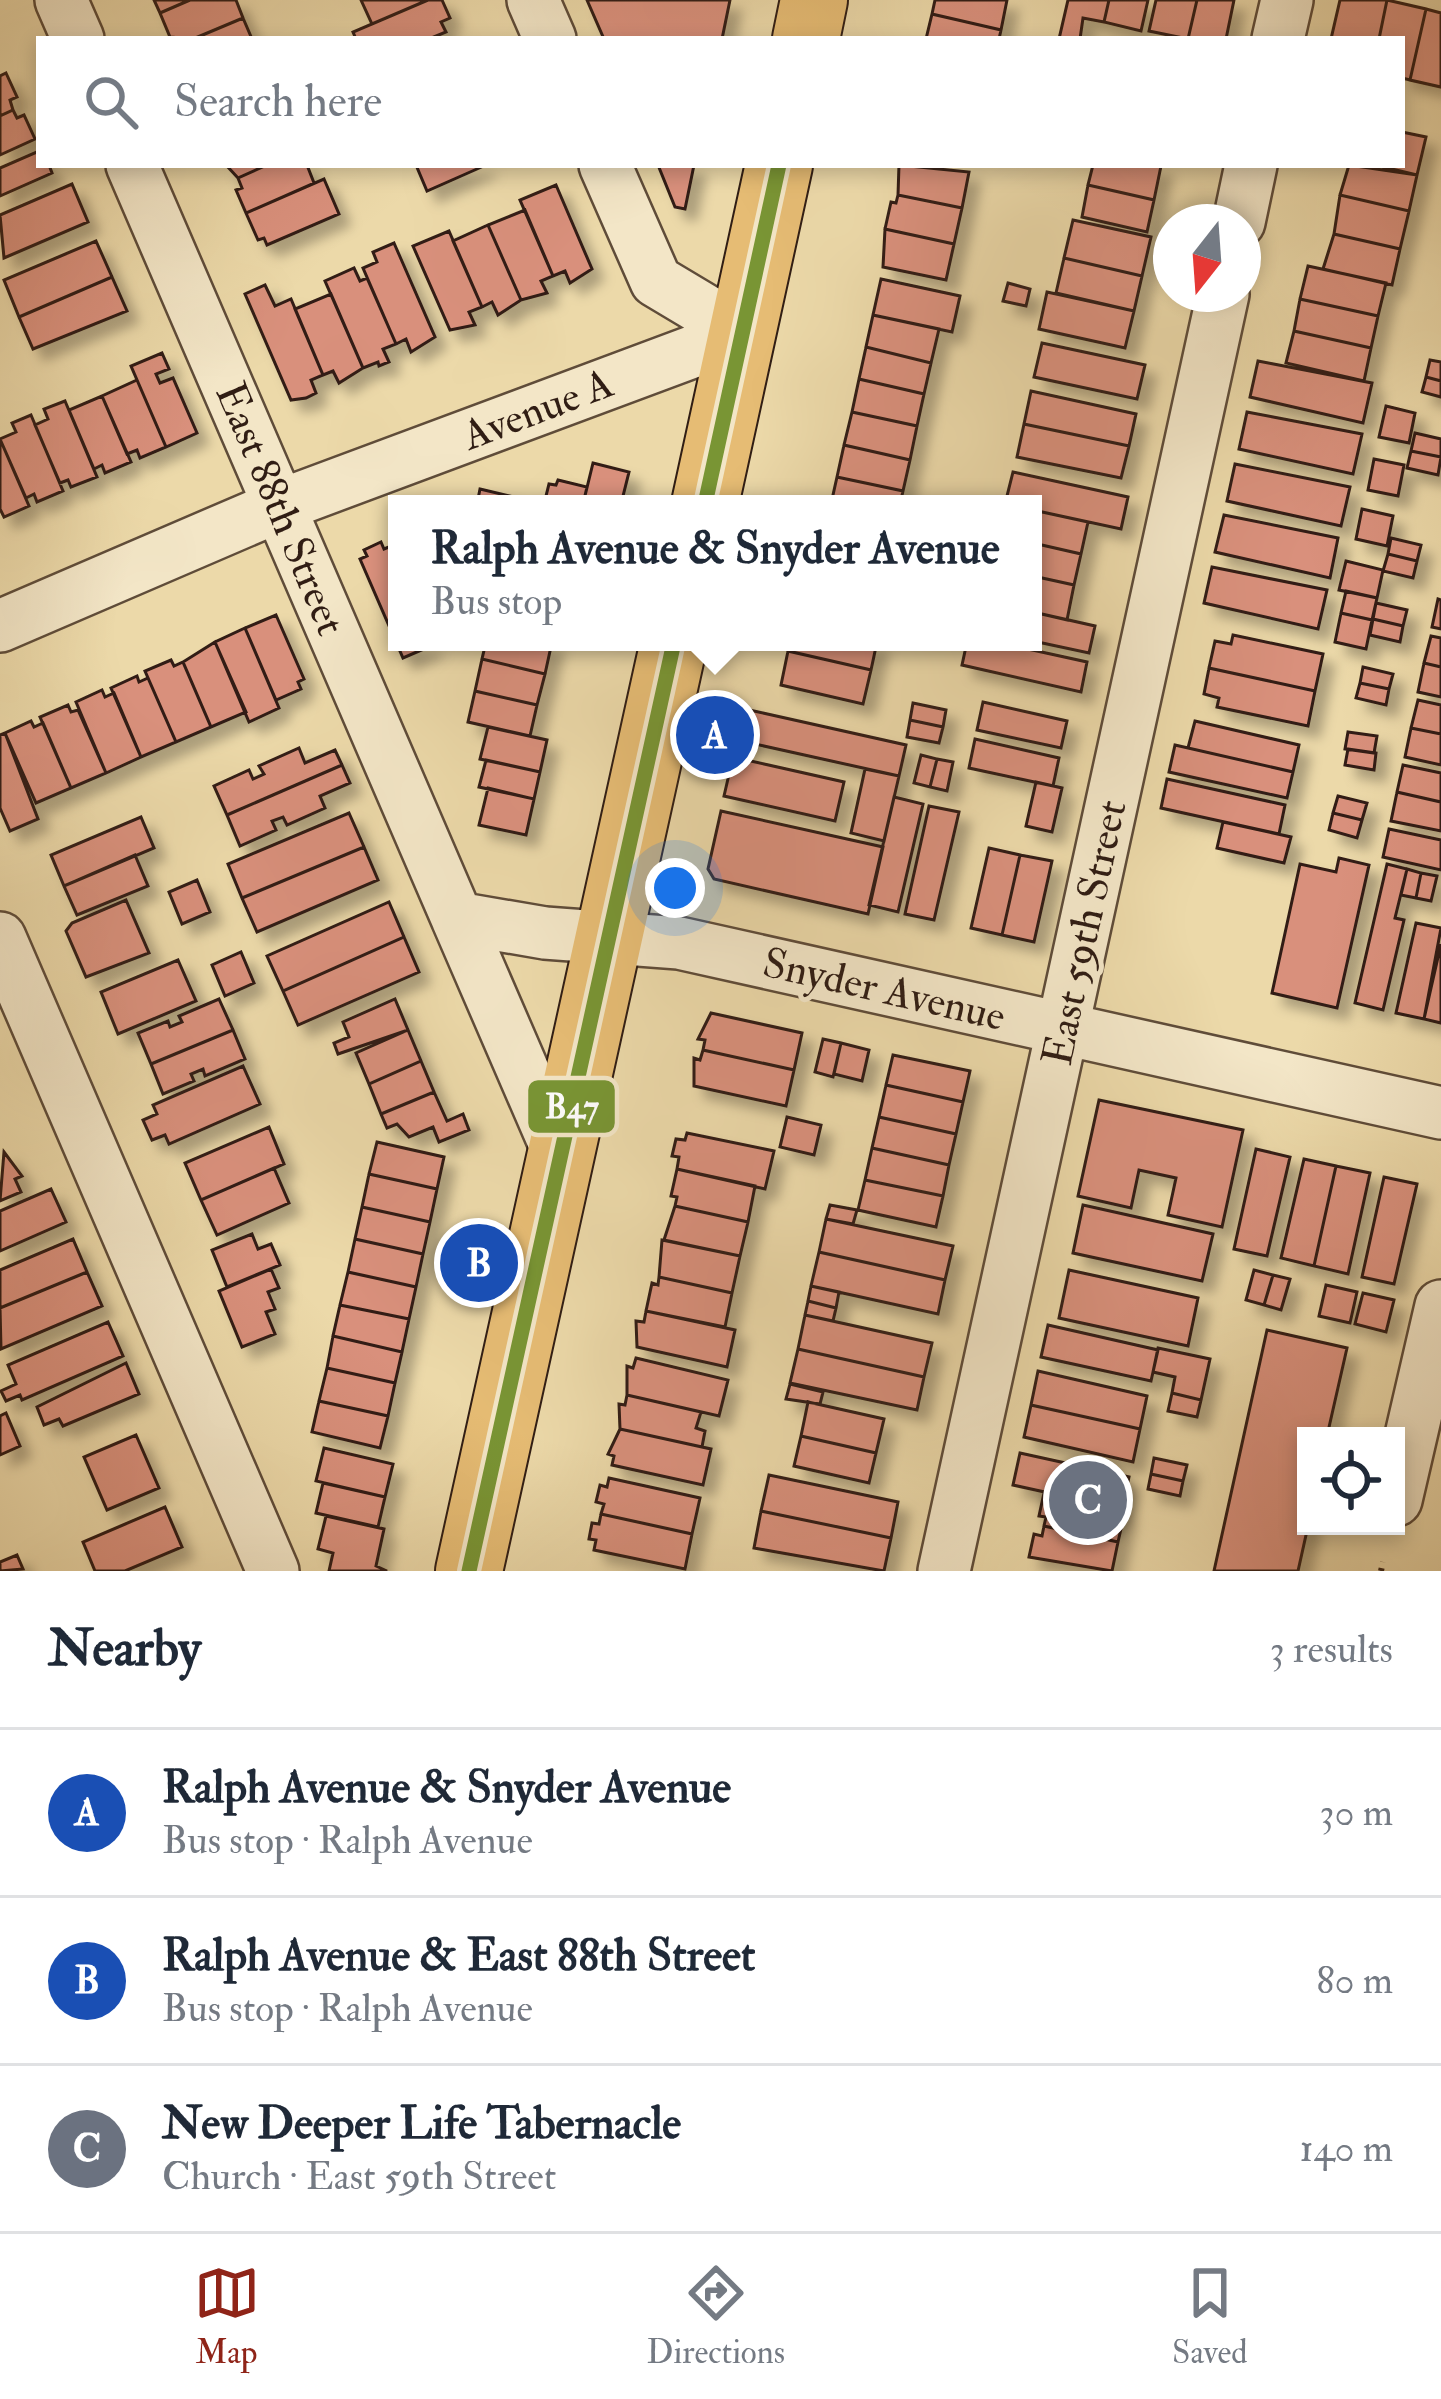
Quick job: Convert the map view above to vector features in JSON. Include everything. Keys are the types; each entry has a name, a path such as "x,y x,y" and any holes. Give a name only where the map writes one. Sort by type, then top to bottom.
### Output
{"main road":[{"path":"807,36 814,0"},
{"path":"707,495 778,168"},
{"path":"469,1571 672,651"}],"street":[{"path":"61,0 77,36"},
{"path":"533,0 549,36"},
{"path":"1280,36 1287,0"},
{"name":"East 88th Street","path":"133,168 560,1156"},
{"path":"606,168 656,281 743,333"},
{"path":"1243,204 1250,168"},
{"name":"East 59th Street","path":"944,1571 1219,312"},
{"name":"Avenue A","path":"0,626 279,506 743,333"},
{"path":"457,918 545,933 608,937"},
{"name":"Snyder Avenue","path":"608,937 679,943 1441,1112"},
{"path":"0,938 273,1571"},
{"path":"1405,1461 1441,1306"}],"building":[{"path":"154,0 190,0 160,13"},
{"path":"190,0 236,0 243,18 200,36 170,36 160,13"},
{"path":"361,0 428,0 372,24"},
{"path":"428,0 442,0 450,18 441,22 446,32 436,36 355,36 353,32"},
{"path":"587,0 730,0 723,36 603,36"},
{"path":"935,0 1007,0 1001,30 932,14"},
{"path":"1068,0 1109,0 1104,22 1083,18 1080,36 1060,36"},
{"path":"1109,0 1148,0 1141,31 1104,22"},
{"path":"1156,0 1197,0 1189,36 1149,31"},
{"path":"1197,0 1234,0 1227,36 1189,36"},
{"path":"1340,0 1387,0 1380,36 1332,36"},
{"path":"1387,0 1426,9 1410,80 1405,79 1405,36 1380,36"},
{"path":"1426,9 1441,13 1441,87 1410,80"},
{"path":"932,14 1001,30 1000,36 927,36"},
{"path":"243,18 251,36 200,36"},
{"path":"6,73 17,97 10,100 13,110 0,116 0,76"},
{"path":"13,110 17,118 24,115 35,139 0,155 0,116"},
{"path":"1405,133 1426,137 1417,175 1388,168 1405,168"},
{"path":"36,152 36,168 50,168 52,173 0,196 0,168"},
{"path":"229,168 260,168 238,178"},
{"path":"260,168 308,168 314,183 246,213 236,190 242,188 238,178"},
{"path":"417,168 479,168 427,191"},
{"path":"659,168 693,168 685,209 675,207"},
{"path":"899,168 969,172 962,208 898,195"},
{"path":"1092,168 1161,168 1154,200 1088,185"},
{"path":"1348,168 1417,175 1409,211 1340,195"},
{"path":"324,179 339,214 267,245 264,238 258,240 246,213"},
{"path":"72,184 88,222 4,258 0,215"},
{"path":"556,185 592,269 570,283 565,271 553,276 520,200"},
{"path":"1088,185 1154,200 1147,232 1082,217"},
{"path":"898,195 962,208 954,244 885,229 891,202 896,203"},
{"path":"1340,195 1409,211 1400,249 1334,234"},
{"path":"525,210 553,276 541,281 547,293 521,300 488,225"},
{"path":"1073,220 1151,237 1142,276 1064,258"},
{"path":"488,225 521,300 498,315 492,302 482,307 453,241"},
{"path":"885,229 954,244 946,280 883,267"},
{"path":"449,231 482,307 469,312 475,325 450,330 413,246"},
{"path":"1334,234 1400,249 1392,285 1323,269"},
{"path":"96,241 112,277 19,317 4,280"},
{"path":"394,243 435,337 411,352 406,339 396,344 363,268 377,262 373,252"},
{"path":"1064,258 1142,276 1134,311 1056,293"},
{"path":"1308,266 1386,283 1378,316 1300,299"},
{"path":"354,268 360,281 367,278 396,344 383,349 389,362 379,366 378,362 363,368 325,281"},
{"path":"112,277 127,311 33,349 19,317"},
{"path":"881,279 960,296 952,332 873,315"},
{"path":"1008,283 1030,289 1026,306 1003,301"},
{"path":"265,285 275,306 291,299 323,375 311,380 316,393 306,398 291,400 245,294"},
{"path":"1047,292 1134,311 1125,348 1039,329"},
{"path":"331,294 363,368 339,383 333,371 323,375 295,309"},
{"path":"1300,299 1378,316 1371,348 1294,331"},
{"path":"873,315 939,329 931,363 866,347"},
{"path":"1294,331 1371,348 1364,381 1286,363"},
{"path":"1042,343 1145,365 1137,399 1034,377"},
{"path":"866,347 931,363 924,394 859,379"},
{"path":"162,353 169,369 156,374 160,383 173,378 197,433 166,447 131,366"},
{"path":"1430,360 1441,362 1441,381 1426,377"},
{"path":"1258,361 1372,383 1363,423 1250,397"},
{"path":"1426,377 1441,381 1441,397 1422,392"},
{"path":"859,379 924,394 917,426 852,412"},
{"path":"137,380 166,447 140,458 137,450 127,454 102,396"},
{"path":"1031,391 1136,414 1129,446 1024,424"},
{"path":"102,396 131,462 105,473 102,465 94,469 69,410"},
{"path":"65,401 97,477 71,487 68,480 60,483 35,425 48,419 44,409"},
{"path":"1386,406 1415,413 1409,443 1379,437"},
{"path":"852,412 917,426 910,460 844,445"},
{"path":"1247,412 1362,434 1353,474 1239,449"},
{"path":"31,415 63,491 37,502 34,494 26,498 0,439 16,432 12,423"},
{"path":"1024,424 1129,446 1121,478 1017,457"},
{"path":"1415,433 1441,439 1441,457 1411,451"},
{"path":"0,439 29,506 4,517 0,509"},
{"path":"844,445 910,460 903,491 837,477"},
{"path":"1411,451 1441,457 1438,475 1407,468"},
{"path":"1374,459 1404,465 1398,496 1368,490"},
{"path":"593,463 629,472 623,495 585,495"},
{"path":"1235,464 1350,487 1341,526 1227,501"},
{"path":"1013,472 1128,497 1121,529 1042,512 1042,495 1007,495"},
{"path":"837,477 903,491 902,495 833,495"},
{"path":"558,480 587,487 585,495 546,495 549,484 556,485"},
{"path":"1362,509 1393,516 1387,546 1356,539"},
{"path":"1042,512 1088,522 1081,554 1042,545"},
{"path":"1224,515 1338,538 1330,578 1215,552"},
{"path":"1391,538 1421,545 1417,561 1388,554"},
{"path":"381,542 384,549 388,547 388,623 360,559 367,556 364,550"},
{"path":"1042,545 1081,554 1074,585 1042,578"},
{"path":"1388,554 1417,561 1413,578 1383,571"},
{"path":"1346,561 1383,570 1377,598 1339,590"},
{"path":"1212,567 1327,590 1318,629 1204,603"},
{"path":"1042,578 1074,585 1067,620 1042,614"},
{"path":"1346,591 1377,598 1372,620 1341,613"},
{"path":"1441,600 1441,629 1432,627"},
{"path":"1376,603 1407,610 1403,626 1373,619"},
{"path":"1341,613 1372,620 1366,649 1335,642"},
{"path":"1042,614 1095,626 1089,653 1042,643"},
{"path":"276,615 304,679 298,682 301,689 276,700 245,628"},
{"path":"1373,619 1403,626 1400,642 1370,635"},
{"path":"245,628 279,708 249,722 215,642"},
{"path":"1233,635 1323,654 1315,691 1209,668 1215,641 1231,644"},
{"path":"1431,636 1441,638 1441,667 1424,663"},
{"path":"215,642 246,712 211,727 183,662"},
{"path":"484,651 550,651 545,674 482,659"},
{"path":"788,651 875,651 871,670"},
{"path":"788,651 871,670 863,704 781,685"},
{"path":"965,651 1037,651 1087,662 1081,692 962,665"},
{"path":"482,659 545,674 537,705 475,691"},
{"path":"171,660 174,666 183,662 211,727 176,742 145,671"},
{"path":"1424,663 1441,667 1441,697 1418,692"},
{"path":"1363,667 1393,674 1389,689 1360,683"},
{"path":"1209,668 1315,691 1308,726 1217,707 1219,698 1204,694"},
{"path":"137,676 139,682 148,678 176,742 141,757 111,688"},
{"path":"1360,683 1389,689 1386,705 1356,698"},
{"path":"102,690 105,697 114,693 141,757 106,773 76,702"},
{"path":"475,691 537,705 530,736 468,722"},
{"path":"1418,700 1441,705 1441,734 1411,728"},
{"path":"983,702 1067,721 1061,748 977,730"},
{"path":"913,703 946,710 943,727 910,720"},
{"path":"68,705 71,712 78,710 106,773 71,788 40,717"},
{"path":"745,709 906,745 899,776 737,740"},
{"path":"910,720 943,727 939,743 907,737"},
{"path":"31,721 34,727 43,723 71,788 36,803 5,733"},
{"path":"1195,721 1299,745 1293,772 1188,748"},
{"path":"488,727 547,740 540,772 480,759"},
{"path":"1411,728 1441,734 1441,765 1405,757"},
{"path":"1348,732 1377,736 1374,753 1345,749"},
{"path":"5,733 38,819 10,831 0,808 0,735"},
{"path":"975,739 1059,758 1053,786 969,768"},
{"path":"1175,745 1293,772 1287,798 1169,772"},
{"path":"299,748 305,763 335,750 342,765 227,815 214,786 249,770 253,779 264,774 259,766"},
{"path":"1348,749 1376,753 1374,770 1345,765"},
{"path":"921,755 937,759 930,787 914,783"},
{"path":"733,757 844,782 835,821 724,796"},
{"path":"937,759 953,762 947,791 930,787"},
{"path":"486,760 540,772 534,799 479,787"},
{"path":"342,765 350,783 320,796 325,808 287,825 283,817 272,821 276,830 240,846 227,815"},
{"path":"1403,765 1441,773 1441,802 1397,792"},
{"path":"865,769 899,776 884,841 851,833"},
{"path":"1167,779 1285,805 1279,834 1161,808"},
{"path":"1036,782 1062,788 1052,832 1026,826"},
{"path":"488,788 534,799 526,835 479,825"},
{"path":"1397,792 1441,802 1441,831 1391,821"},
{"path":"1338,796 1367,803 1362,820 1333,813"},
{"path":"894,797 923,804 898,912 869,905"},
{"path":"929,806 959,812 934,920 905,914"},
{"path":"721,811 883,847 868,914 714,879 708,869"},
{"path":"349,813 364,847 242,898 228,864"},
{"path":"1333,813 1362,820 1357,838 1329,830"},
{"path":"141,817 154,848 64,886 51,855"},
{"path":"1223,822 1291,837 1284,863 1217,848"},
{"path":"1389,829 1441,840 1441,870 1383,857"},
{"path":"364,847 378,880 257,932 242,898"},
{"path":"989,848 1020,855 1002,935 971,928"},
{"path":"135,855 148,886 77,915 64,886"},
{"path":"1020,855 1052,861 1034,942 1002,935"},
{"path":"1339,858 1369,865 1337,1008 1272,993 1300,864 1336,872"},
{"path":"1387,864 1407,869 1395,918 1404,920 1383,1010 1355,1003"},
{"path":"1407,869 1421,873 1416,898 1401,895"},
{"path":"1421,873 1437,876 1431,901 1416,898"},
{"path":"197,880 210,912 182,924 169,892"},
{"path":"126,900 149,953 86,977 66,931 72,923"},
{"path":"389,902 404,937 283,991 267,956"},
{"path":"1416,923 1441,928 1424,1019 1396,1013"},
{"path":"404,937 419,972 298,1025 283,991"},
{"path":"1441,944 1441,1023 1424,1019"},
{"path":"241,952 254,983 225,996 212,965"},
{"path":"178,960 196,1001 118,1034 101,992"},
{"path":"219,999 233,1030 151,1064 138,1033 168,1021 170,1027 182,1022 179,1016"},
{"path":"395,999 408,1030 338,1054 334,1043 349,1037 343,1022"},
{"path":"711,1013 802,1033 794,1070 703,1050 705,1040 698,1039"},
{"path":"233,1030 245,1059 205,1076 203,1069 191,1074 194,1081 163,1094 151,1064"},
{"path":"408,1030 421,1061 369,1084 356,1053"},
{"path":"823,1039 841,1043 833,1077 815,1072"},
{"path":"841,1043 869,1050 862,1081 834,1074"},
{"path":"703,1050 794,1070 786,1106 694,1086 694,1058 700,1060"},
{"path":"893,1055 970,1071 963,1102 886,1085"},
{"path":"421,1061 434,1092 381,1114 369,1084"},
{"path":"243,1066 260,1104 169,1144 165,1135 152,1140 143,1120 157,1114 153,1105"},
{"path":"886,1085 963,1102 956,1134 879,1117"},
{"path":"434,1092 447,1121 463,1114 469,1130 439,1142 433,1127 409,1137 397,1124 387,1128 381,1114"},
{"path":"1099,1100 1243,1130 1222,1227 1168,1215 1176,1178 1139,1170 1131,1208 1078,1196"},
{"path":"787,1117 821,1125 814,1155 780,1147"},
{"path":"879,1117 956,1134 949,1165 872,1148"},
{"path":"269,1127 284,1164 201,1200 185,1163"},
{"path":"687,1133 774,1151 765,1189 677,1169 679,1157 672,1156 676,1139 685,1140"},
{"path":"377,1142 444,1157 437,1189 369,1174"},
{"path":"872,1148 949,1165 943,1196 865,1180"},
{"path":"1256,1149 1290,1157 1267,1256 1234,1249"},
{"path":"4,1152 22,1176 15,1179 21,1192 0,1201"},
{"path":"1304,1159 1336,1166 1314,1266 1281,1258"},
{"path":"1336,1166 1370,1173 1348,1274 1314,1266"},
{"path":"274,1168 289,1203 217,1235 201,1200"},
{"path":"677,1169 755,1186 748,1222 675,1206 677,1197 671,1196"},
{"path":"369,1174 437,1189 430,1222 362,1207"},
{"path":"1384,1177 1417,1184 1394,1284 1362,1277"},
{"path":"865,1180 943,1196 936,1227 858,1210"},
{"path":"51,1189 66,1222 0,1251 0,1211"},
{"path":"830,1205 857,1210 853,1224 826,1219"},
{"path":"1083,1205 1213,1234 1202,1281 1073,1253"},
{"path":"675,1206 748,1222 740,1256 664,1240"},
{"path":"362,1207 430,1222 423,1254 355,1239"},
{"path":"826,1219 953,1246 945,1280 819,1252"},
{"path":"252,1234 258,1249 271,1244 280,1265 227,1287 212,1250"},
{"path":"73,1239 87,1272 0,1308 0,1270"},
{"path":"355,1239 423,1254 416,1287 348,1272"},
{"path":"662,1240 740,1256 732,1293 659,1277"},
{"path":"819,1252 945,1280 938,1314 811,1286"},
{"path":"271,1269 279,1288 268,1292 275,1309 266,1312 275,1334 242,1347 219,1291"},
{"path":"1069,1270 1198,1298 1188,1346 1059,1318"},
{"path":"1254,1270 1273,1275 1264,1305 1246,1300"},
{"path":"87,1272 102,1306 1,1349 0,1308"},
{"path":"348,1272 416,1287 409,1319 340,1305"},
{"path":"1273,1275 1290,1279 1281,1310 1264,1305"},
{"path":"659,1277 732,1293 725,1327 646,1311 652,1283 658,1285"},
{"path":"1326,1285 1357,1292 1350,1323 1319,1316"},
{"path":"811,1286 839,1292 836,1308 808,1301"},
{"path":"1363,1293 1394,1300 1386,1332 1355,1324"},
{"path":"808,1301 836,1308 833,1321 805,1315"},
{"path":"340,1305 409,1319 402,1352 333,1336"},
{"path":"646,1311 735,1330 727,1367 637,1347 636,1321 644,1322"},
{"path":"805,1315 932,1343 924,1377 798,1349"},
{"path":"108,1322 123,1356 22,1400 20,1395 6,1401 1,1391 16,1384 8,1365"},
{"path":"1048,1325 1158,1350 1151,1381 1041,1357"},
{"path":"1267,1330 1347,1348 1329,1427 1297,1427 1297,1535 1306,1535 1298,1571 1214,1571"},
{"path":"333,1336 402,1352 395,1383 327,1368"},
{"path":"1158,1348 1210,1359 1201,1400 1172,1393 1175,1377 1153,1372"},
{"path":"798,1349 924,1377 917,1410 790,1383"},
{"path":"636,1358 728,1380 719,1416 627,1395 627,1366 633,1368"},
{"path":"126,1363 139,1394 63,1426 59,1419 44,1425 37,1407"},
{"path":"327,1368 395,1383 388,1416 319,1401"},
{"path":"1038,1371 1147,1396 1140,1429 1031,1405"},
{"path":"790,1384 823,1392 820,1404 786,1399"},
{"path":"1172,1393 1201,1400 1197,1417 1168,1411"},
{"path":"627,1395 701,1412 696,1428 705,1431 702,1447 620,1429 619,1404 625,1405"},
{"path":"319,1401 388,1416 380,1448 312,1432"},
{"path":"808,1402 884,1419 876,1453 801,1436"},
{"path":"1031,1405 1140,1429 1133,1462 1024,1437"},
{"path":"6,1413 20,1446 0,1455 0,1416"},
{"path":"620,1429 711,1449 703,1485 612,1465 614,1456 608,1454"},
{"path":"136,1435 159,1488 107,1510 84,1457"},
{"path":"801,1436 876,1453 869,1483 794,1466"},
{"path":"324,1448 393,1464 385,1497 316,1481"},
{"path":"1020,1453 1129,1477 1122,1509 1013,1485"},
{"path":"1154,1458 1187,1465 1183,1481 1151,1474"},
{"path":"1151,1474 1183,1481 1180,1496 1148,1489"},
{"path":"769,1475 898,1502 891,1538 761,1511"},
{"path":"609,1478 700,1498 692,1534 601,1514 604,1504 596,1502 600,1485 607,1487"},
{"path":"323,1483 385,1497 378,1527 316,1513"},
{"path":"1044,1493 1125,1511 1118,1542 1044,1526 1046,1517 1039,1516"},
{"path":"165,1507 182,1547 125,1571 95,1571 83,1542"},
{"path":"761,1511 891,1538 884,1571 754,1548"},
{"path":"601,1514 692,1534 685,1569 594,1550 596,1540 589,1539 592,1523 599,1524"},
{"path":"326,1516 384,1529 376,1566 387,1571 329,1571 333,1553 318,1549"},
{"path":"1044,1526 1118,1542 1112,1571 1029,1557 1034,1534 1042,1536"},
{"path":"17,1555 23,1569 0,1571 0,1562"}],"transit line":[{"name":"B47","path":"707,495 778,168"},
{"name":"B47","path":"469,1571 672,651"}],"place":[{"name":"Ralph Avenue & Snyder Avenue","path":"715,735"},
{"name":"Ralph Avenue & East 88th Street","path":"479,1263"},
{"name":"New Deeper Life Tabernacle","path":"1088,1500"}]}
